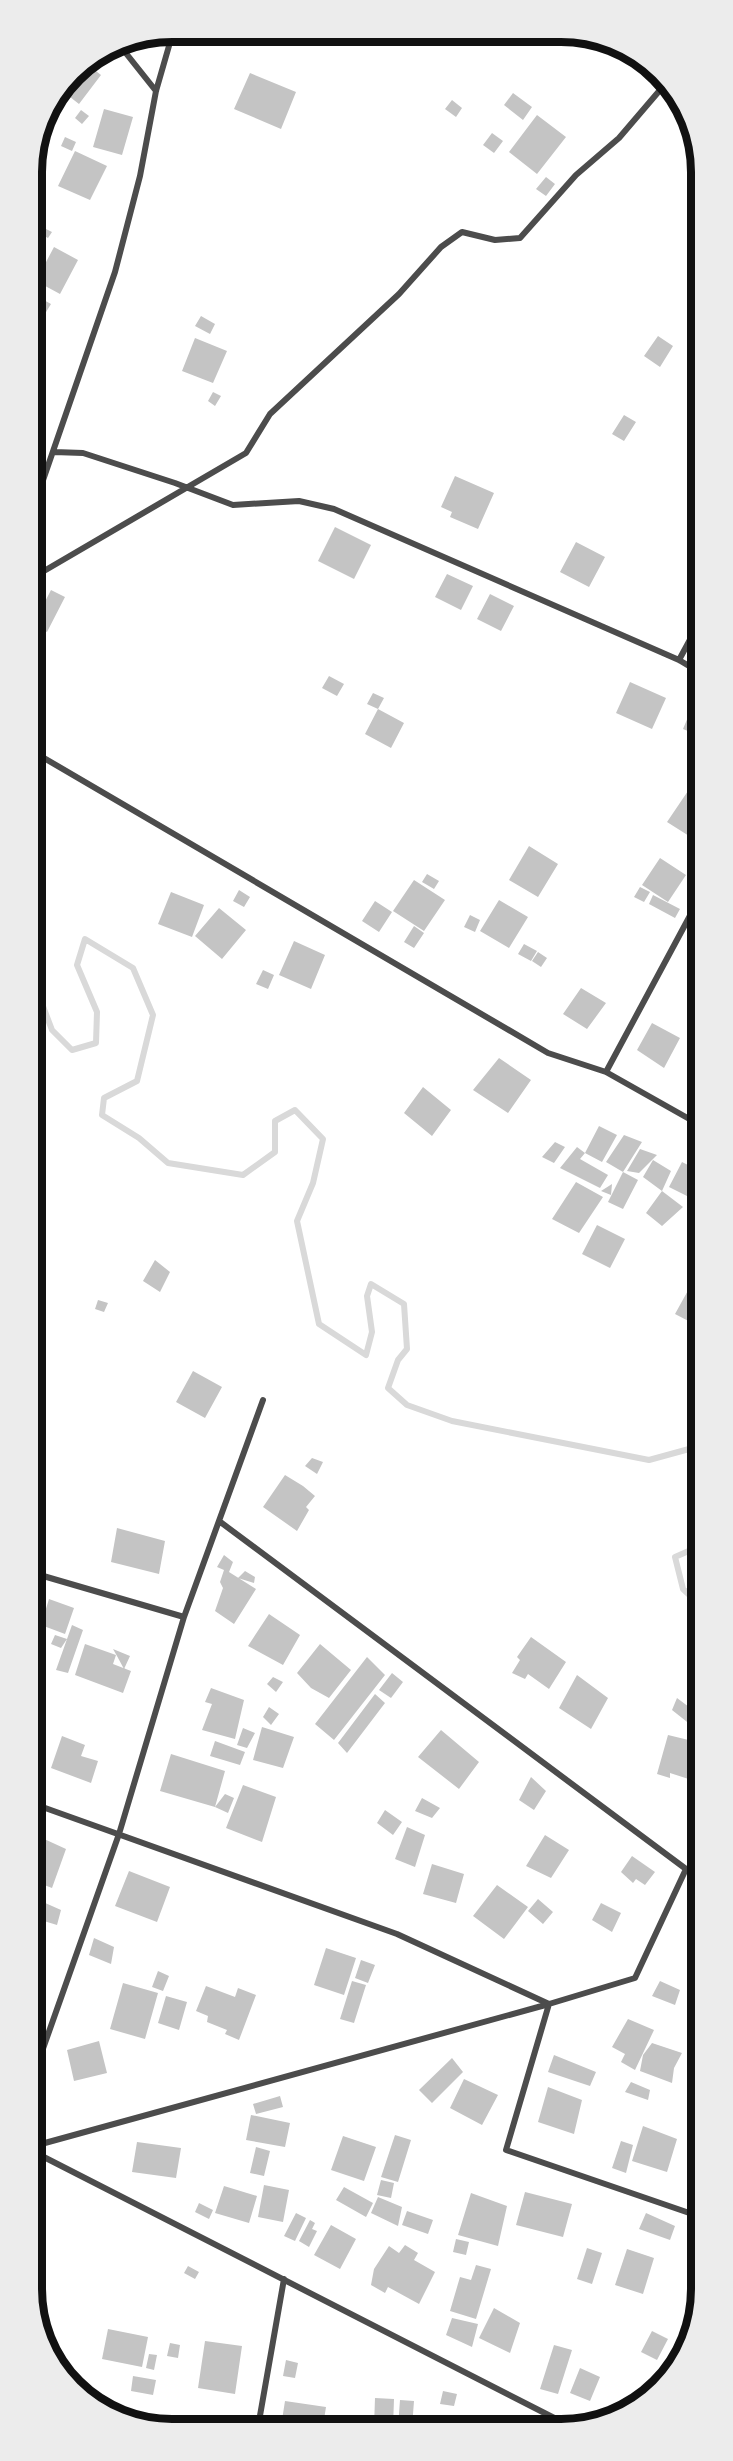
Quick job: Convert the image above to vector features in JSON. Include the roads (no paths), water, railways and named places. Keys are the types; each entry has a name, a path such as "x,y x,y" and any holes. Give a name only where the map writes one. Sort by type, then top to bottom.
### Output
{"street":[{"path":"42,485 115,272 140,176 156,91 170,42"},
{"path":"124,51 156,91"},
{"path":"42,572 246,453 270,414 399,294 441,247 462,232 495,240 520,238 576,176 619,138 661,89"},
{"path":"54,452 83,453 187,487 233,505 299,501 334,509 691,667"},
{"path":"679,660 691,638"},
{"path":"42,757 548,1053 606,1072 691,1120"},
{"path":"606,1072 691,914"},
{"path":"42,2051 119,1834 184,1617 263,1400"},
{"path":"42,2144 549,2004 635,1978 686,1869 219,1521"},
{"path":"42,1576 184,1617"},
{"path":"42,1807 396,1934 549,2004"},
{"path":"549,2004 506,2150 691,2214"},
{"path":"42,2156 556,2419"},
{"path":"259,2419 284,2280"}],"waterway":[{"path":"42,1004 52,1030 72,1050 96,1043 97,1012 77,965 85,939 133,968 153,1015 137,1081 104,1098 102,1115 139,1138 168,1163 243,1175 275,1152 275,1121 295,1110 323,1139 313,1183 297,1221 319,1324 366,1355 372,1332 367,1296 371,1284 404,1304 407,1349 398,1360 388,1388 407,1405 452,1421 649,1460 691,1448"},
{"path":"691,1550 675,1557 683,1589 691,1597"}]}
